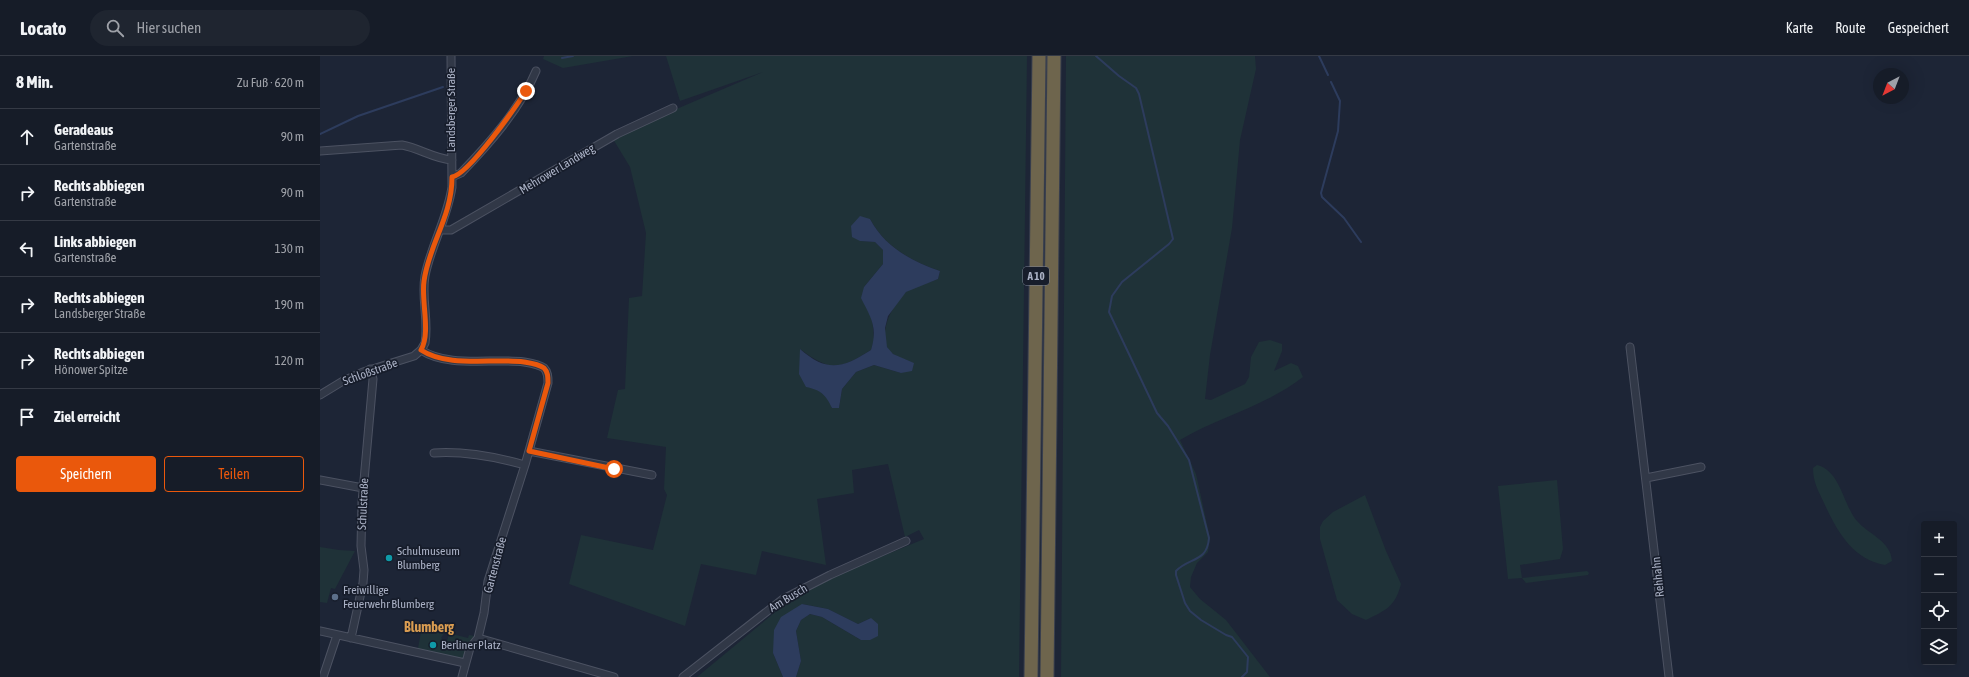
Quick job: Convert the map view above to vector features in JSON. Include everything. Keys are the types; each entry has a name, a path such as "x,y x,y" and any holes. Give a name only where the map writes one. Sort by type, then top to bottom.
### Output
{"highway":[{"name":"A 10","path":"1031,677 1039,56"},
{"name":"A 10","path":"1047,677 1054,56"}],"street":[{"name":"Landsberger Straße","path":"421,350 426,338 423,297 424,281 428,264 449,205 452,177 451,56"},
{"path":"452,177 461,173 503,124 526,91 536,71"},
{"name":"Mehrower Landweg","path":"441,230 451,230 617,134 673,108"},
{"path":"320,151 402,145 414,147 443,159 452,160"},
{"name":"Rehhahn","path":"1630,347 1669,677"},
{"name":"Schloßstraße","path":"320,395 343,380 370,369 409,358 421,350"},
{"name":"Gartenstraße","path":"421,350 443,359 512,360 533,364 545,369 548,375 548,383 525,465 488,581 484,613 478,638 470,648 462,677"},
{"name":"Schulstraße","path":"351,638 363,583 364,570 361,546 373,380 370,369"},
{"path":"529,451 652,475"},
{"path":"434,453 446,452 475,455 525,465"},
{"path":"1646,478 1701,467"},
{"path":"320,480 364,488"},
{"name":"Am Busch","path":"683,677 783,599 830,575 906,541"},
{"path":"320,631 465,664"},
{"path":"323,677 337,635"},
{"path":"478,638 614,677"}],"shaded area":[{"path":"544,56 633,56 563,68 543,59"},
{"path":"666,56 1027,56 1019,677 796,677 801,661 796,631 801,620 810,614 822,617 861,640 871,618 858,624 828,609 803,604 773,653 783,677 697,677 803,589 924,539 919,530 905,537 888,464 852,470 854,493 817,499 826,565 762,551 756,575 701,564 685,626 569,584 581,535 653,550 667,495 664,489 666,447 607,438 618,390 625,389 629,298 642,296 646,233 630,167 613,139 639,125 763,72 680,101","holes":["870,219 883,238 909,258 940,271 938,279 917,286 906,292 895,304 887,322 885,340 888,348 893,354 913,363 901,373 874,365 856,372 842,389 839,408 832,408 826,395 816,389 800,349 820,362 835,366 851,362 871,350 874,339 872,316 867,308 864,287 883,264 883,250 875,242 860,241"]},
{"path":"1066,56 1255,56 1256,69 1240,140 1232,228 1210,355 1205,399 1211,400 1245,384 1249,377 1251,357 1259,342 1270,340 1282,344 1282,351 1274,371 1291,363 1298,366 1303,377 1274,396 1211,424 1180,440 1196,474 1210,538 1208,552 1197,563 1191,577 1190,587 1200,599 1226,620 1270,677 1061,677"},
{"path":"1817,465 1825,468 1837,481 1852,514 1862,526 1888,548 1892,561 1885,565 1873,562 1863,557 1847,542 1834,524 1816,486 1813,468"},
{"path":"1557,480 1563,549 1560,559 1520,565 1522,578 1508,579 1498,486"},
{"path":"1365,495 1386,551 1401,584 1399,592 1393,603 1389,607 1366,620 1352,614 1337,600 1320,539 1320,527 1323,521 1333,512"},
{"path":"320,547 355,551 335,589 331,588 327,603 320,602"},
{"path":"1587,571 1589,573 1588,575 1526,583 1522,578"},
{"path":"422,627 445,632 441,638 445,641 448,639 448,633 468,638 469,635 475,636 462,659 420,650 418,648"}],"water":[{"path":"860,216 870,219 883,238 900,252 919,263 940,271 938,279 906,292 888,316 885,328 887,347 893,354 914,363 912,371 901,373 874,365 856,372 842,389 839,408 832,408 828,400 822,394 816,390 806,387 799,374 800,349 810,357 827,365 843,364 852,361 871,350 874,329 861,298 864,287 883,264 883,250 875,242 860,241 852,237 851,226"},
{"path":"802,604 828,609 858,624 871,618 878,624 878,636 870,640 861,640 822,617 810,614 801,620 796,631 801,661 796,677 783,677 773,653 774,630 781,617"}],"waterway":[{"path":"562,58 573,56"},
{"path":"1096,56 1119,76 1136,88 1139,94 1173,239 1169,244 1122,282 1112,296 1109,312 1157,413 1168,426 1189,460 1209,538 1208,546 1205,552 1197,559 1186,563 1176,571 1185,603 1190,611 1201,620 1232,637 1248,657 1247,672 1242,677"},
{"path":"1319,56 1328,75"},
{"path":"1331,82 1340,101 1338,131 1321,193 1322,197 1344,218 1361,242"},
{"path":"320,134 358,116 443,87"}],"place":[{"name":"Schulmuseum Blumberg","path":"389,558"},
{"name":"Freiwillige Feuerwehr Blumberg","path":"335,597"},
{"name":"Berliner Platz","path":"433,645"}],"district":[{"name":"Blumberg","path":"429,627"}],"route":[{"path":"526,91 503,124 467,168 458,176 452,177 449,205 428,264 424,281 423,297 426,338 425,344 421,350 425,353 443,359 512,360 533,364 545,369 548,375 548,383 529,451 614,469"}]}
